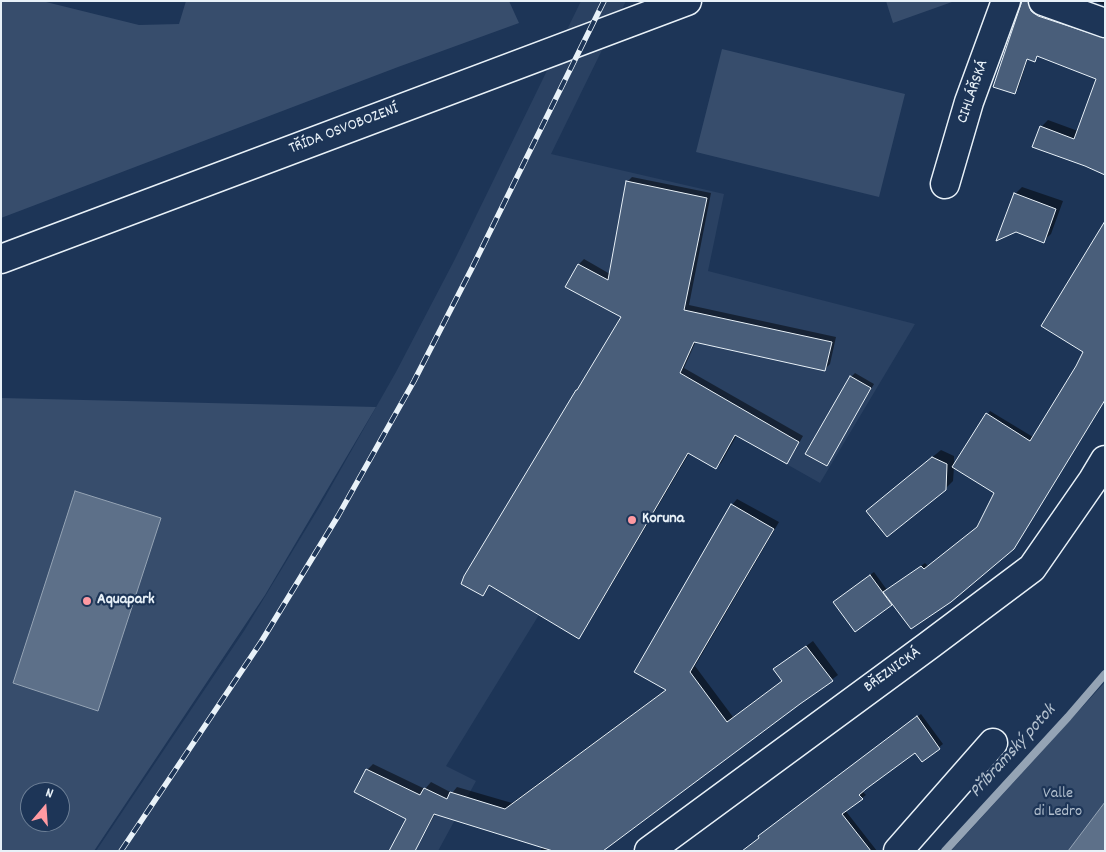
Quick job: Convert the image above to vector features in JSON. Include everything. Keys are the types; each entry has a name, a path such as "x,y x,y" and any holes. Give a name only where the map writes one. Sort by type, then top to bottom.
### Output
{"street":[{"name":"TŘÍDA OSVOBOZENÍ","path":"1,259 687,1"},
{"name":"CIHLÁŘSKÁ","path":"945,184 969,102 1006,1"},
{"path":"1043,1 1105,23"},
{"name":"BŘEZNICKÁ","path":"649,851 1032,568 1105,460"},
{"path":"898,851 993,743"}],"shaded area":[{"path":"581,1 626,1 551,154 724,194 708,271 915,324 820,483 666,396 537,618 446,766 476,781 438,851 96,851 244,631 320,506 396,372 455,259"},
{"name":"Aquapark","path":"75,491 161,518 98,711 13,683"},
{"path":"1105,802 1105,851 1068,851"}],"green space":[{"path":"1,1 42,1 139,25 179,24 186,1 509,1 519,23 1,218"},
{"path":"886,1 952,1 952,2 893,23"},
{"path":"722,49 905,94 879,197 696,152"},
{"path":"1,398 376,407 265,595 94,851 1,851"},
{"name":"Valle di Ledro","path":"1105,682 1105,851 951,851"}],"building":[{"path":"1022,1 1028,1 1031,11 1038,16 1105,38 1105,175 1032,147 1040,126 1074,139 1096,79 1037,56 1035,62 1027,59 1015,94 993,87"},
{"path":"626,181 707,198 684,310 832,342 825,371 694,342 680,373 799,442 787,464 735,435 716,469 688,453 579,639 489,585 483,596 461,584 464,576 621,317 565,287 578,264 608,280"},
{"path":"1014,193 1056,209 1044,243 1016,232 996,241"},
{"path":"1105,221 1105,400 1014,549 951,602 911,629 883,592 921,566 924,569 977,527 994,493 952,467 986,413 1030,441 1076,366 1083,352 1041,326"},
{"path":"850,376 871,388 827,466 805,454"},
{"path":"932,457 947,464 946,490 887,537 866,511"},
{"path":"731,504 774,529 690,672 727,722 782,681 773,669 806,646 833,681 603,851 553,851 434,814 415,851 389,851 406,819 354,792 366,769 420,795 424,788 447,799 450,792 505,809 666,690 634,672"},
{"path":"870,575 892,605 855,632 833,602"},
{"path":"917,716 940,749 922,762 915,753 866,789 859,795 863,799 842,814 871,851 742,851 759,838 758,836"}],"waterway":[{"name":"Příbramský potok","path":"945,851 1105,674"}],"railway":[{"path":"121,851 261,642 338,516 414,381 604,1"}],"place":[{"name":"Koruna","path":"632,520"},
{"name":"Aquapark","path":"87,601"}]}
